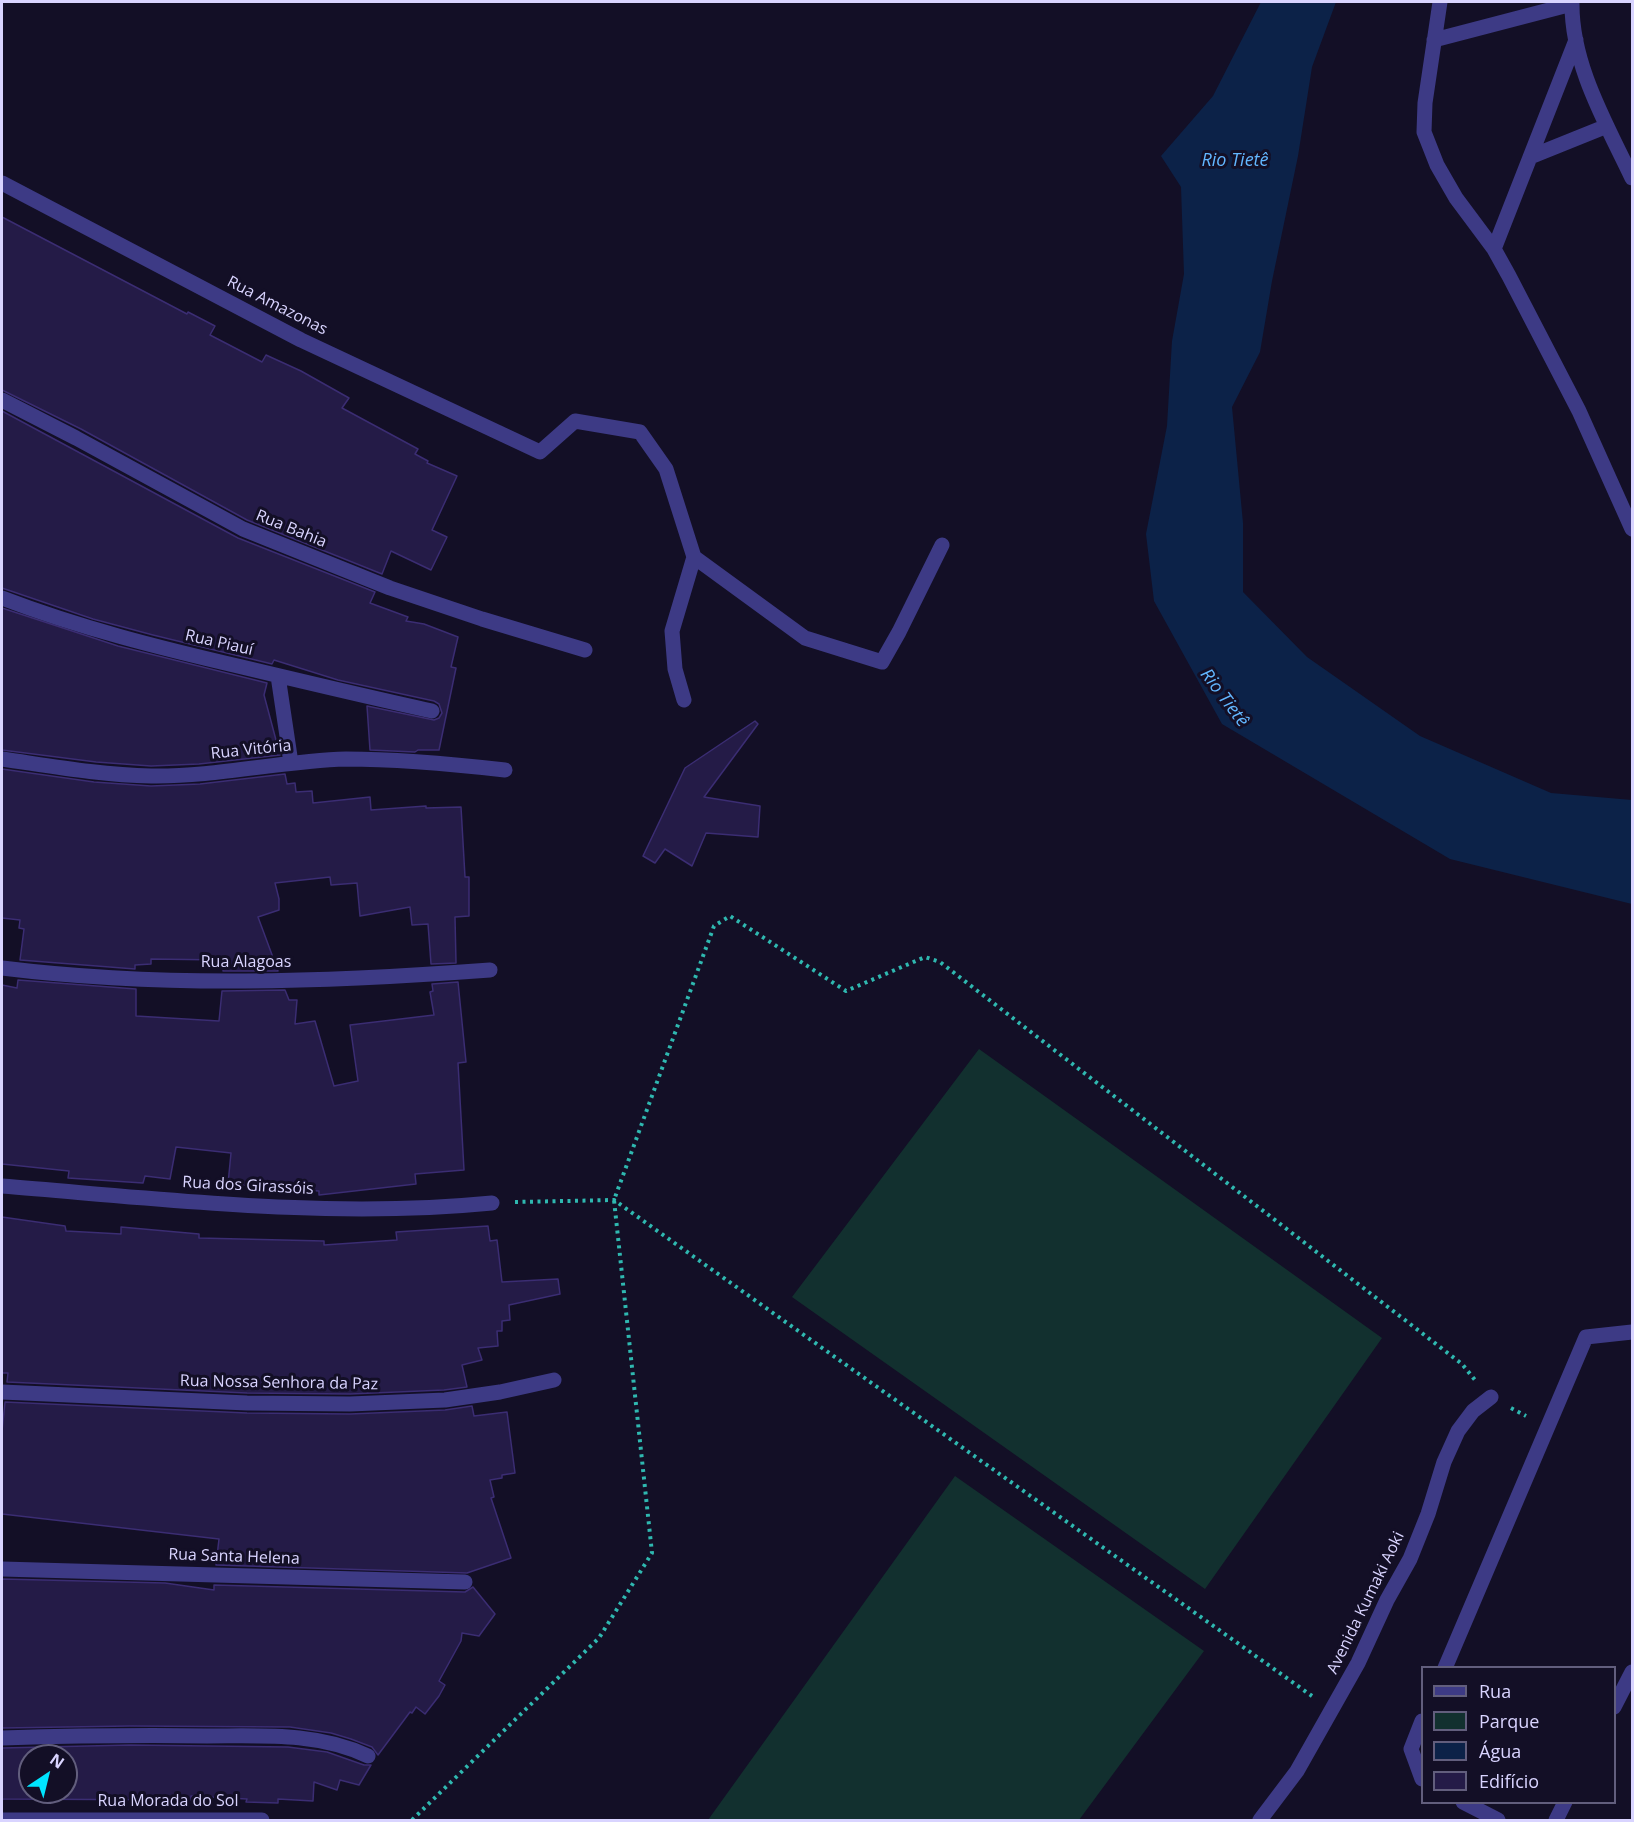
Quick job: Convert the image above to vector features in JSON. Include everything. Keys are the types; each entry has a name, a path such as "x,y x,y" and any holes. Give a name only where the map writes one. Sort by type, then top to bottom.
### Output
{"street":[{"path":"1440,2 1425,103 1424,132 1437,165 1456,198 1494,249 1579,411 1632,529"},
{"path":"1434,40 1572,3 1576,40 1588,83 1632,178"},
{"path":"1494,249 1576,40"},
{"path":"1530,157 1607,126"},
{"name":"Rua Amazonas","path":"2,183 301,340 540,452 575,421 640,432 666,469 693,557"},
{"name":"Rua Bahia","path":"2,400 243,529 390,588 585,650"},
{"path":"684,700 675,669 672,632 693,557 805,638 882,662 942,545"},
{"name":"Rua Piauí","path":"2,598 35,611 131,641 432,711"},
{"path":"278,676 291,763"},
{"name":"Rua Vitória","path":"2,759 151,776 201,774 345,759 505,770"},
{"name":"Rua Alagoas","path":"2,968 57,975 231,981 372,978 490,970"},
{"name":"Rua dos Girassóis","path":"2,1186 277,1208 390,1209 492,1203"},
{"path":"1446,1666 1586,1337 1632,1332"},
{"name":"Rua Nossa Senhora da Paz","path":"2,1392 247,1403 350,1404 445,1400 500,1392 554,1380"},
{"name":"Avenida Kumaki Aoki","path":"1260,1821 1297,1771 1332,1710 1410,1559 1428,1514 1444,1462 1458,1431 1473,1411 1491,1397"},
{"name":"Rua Santa Helena","path":"2,1569 465,1582"},
{"path":"1616,1703 1632,1672"},
{"path":"1421,1724 1411,1749 1421,1776"},
{"path":"2,1738 173,1735 301,1737 328,1741 368,1756"},
{"path":"1465,1804 1498,1821"},
{"path":"1556,1821 1564,1804"},
{"name":"Rua Morada do Sol","path":"2,1820 234,1819 262,1821"}],"path":[{"path":"412,1821 599,1638 652,1553 614,1200 714,926 730,916 846,991 925,957 940,962 1462,1364 1491,1397 1548,1428"},
{"path":"492,1203 614,1200 1332,1710"}],"green space":[{"path":"979,1049 1382,1338 1205,1589 792,1297"},
{"path":"955,1476 1204,1651 1079,1820 708,1820"}],"water":[{"name":"Rio Tietê","path":"1261,2 1336,2 1312,67 1298,156 1260,352 1232,407 1243,523 1243,592 1307,657 1420,736 1551,793 1632,800 1632,904 1450,859 1222,724 1154,601 1146,534 1167,426 1172,341 1184,274 1181,187 1161,156 1213,96"}],"building":[{"path":"2,217 187,314 188,312 215,326 210,335 262,362 266,355 301,371 349,398 342,408 418,449 415,454 428,461 427,463 457,476 432,530 447,537 431,570 391,551 382,574 247,520 81,429 2,390"},
{"path":"2,411 238,538 375,592 370,603 408,617 406,621 424,624 458,637 451,667 456,668 439,750 415,752 370,750 367,706 434,720 442,713 439,704 434,701 338,680 274,660 272,664 153,635 93,619 2,588"},
{"path":"2,608 118,646 267,683 264,695 280,755 199,764 151,766 96,762 2,750"},
{"path":"755,721 758,724 704,797 760,806 758,837 706,833 692,866 665,849 655,863 643,856 685,768"},
{"path":"2,769 94,782 151,786 200,784 285,774 287,784 295,783 296,792 312,791 313,803 370,797 371,810 426,806 426,808 461,807 465,877 469,877 469,916 455,917 456,963 431,964 428,924 412,925 410,907 360,916 357,883 331,885 330,877 275,883 279,910 258,917 278,971 223,971 224,960 151,959 151,964 135,965 135,969 20,960 24,929 19,928 20,920 2,918"},
{"path":"18,980 136,989 136,1016 219,1021 222,991 285,990 289,1000 297,1000 295,1024 315,1021 334,1086 358,1081 350,1025 434,1015 430,992 433,991 432,984 458,982 466,1062 458,1063 464,1170 415,1174 416,1184 319,1195 319,1191 228,1184 231,1153 176,1147 170,1179 145,1176 143,1183 68,1178 69,1171 2,1164 2,985 17,988"},
{"path":"2,1217 65,1226 66,1231 121,1234 121,1227 199,1234 199,1238 324,1241 324,1245 397,1240 396,1232 488,1226 490,1241 497,1240 502,1282 558,1279 560,1294 509,1305 510,1320 502,1321 502,1331 497,1331 498,1346 478,1348 482,1360 462,1365 467,1387 350,1394 247,1393 7,1382 8,1373 2,1373"},
{"path":"5,1402 247,1413 350,1414 445,1410 472,1406 474,1416 507,1412 515,1473 490,1480 494,1497 491,1498 511,1558 467,1573 216,1565 219,1539 2,1514 2,1431"},
{"path":"2,1579 165,1583 214,1590 214,1585 465,1592 473,1587 495,1614 479,1636 462,1633 461,1641 439,1681 445,1685 439,1696 425,1714 416,1707 412,1713 410,1712 378,1755 372,1747 351,1739 331,1733 290,1727 2,1728"},
{"path":"78,1746 288,1747 327,1752 364,1765 371,1765 359,1785 340,1780 337,1790 314,1782 313,1801 278,1799 278,1803 246,1802 247,1799 191,1796 191,1800 78,1799"},
{"path":"2,1748 18,1748 18,1799 2,1799"}]}
